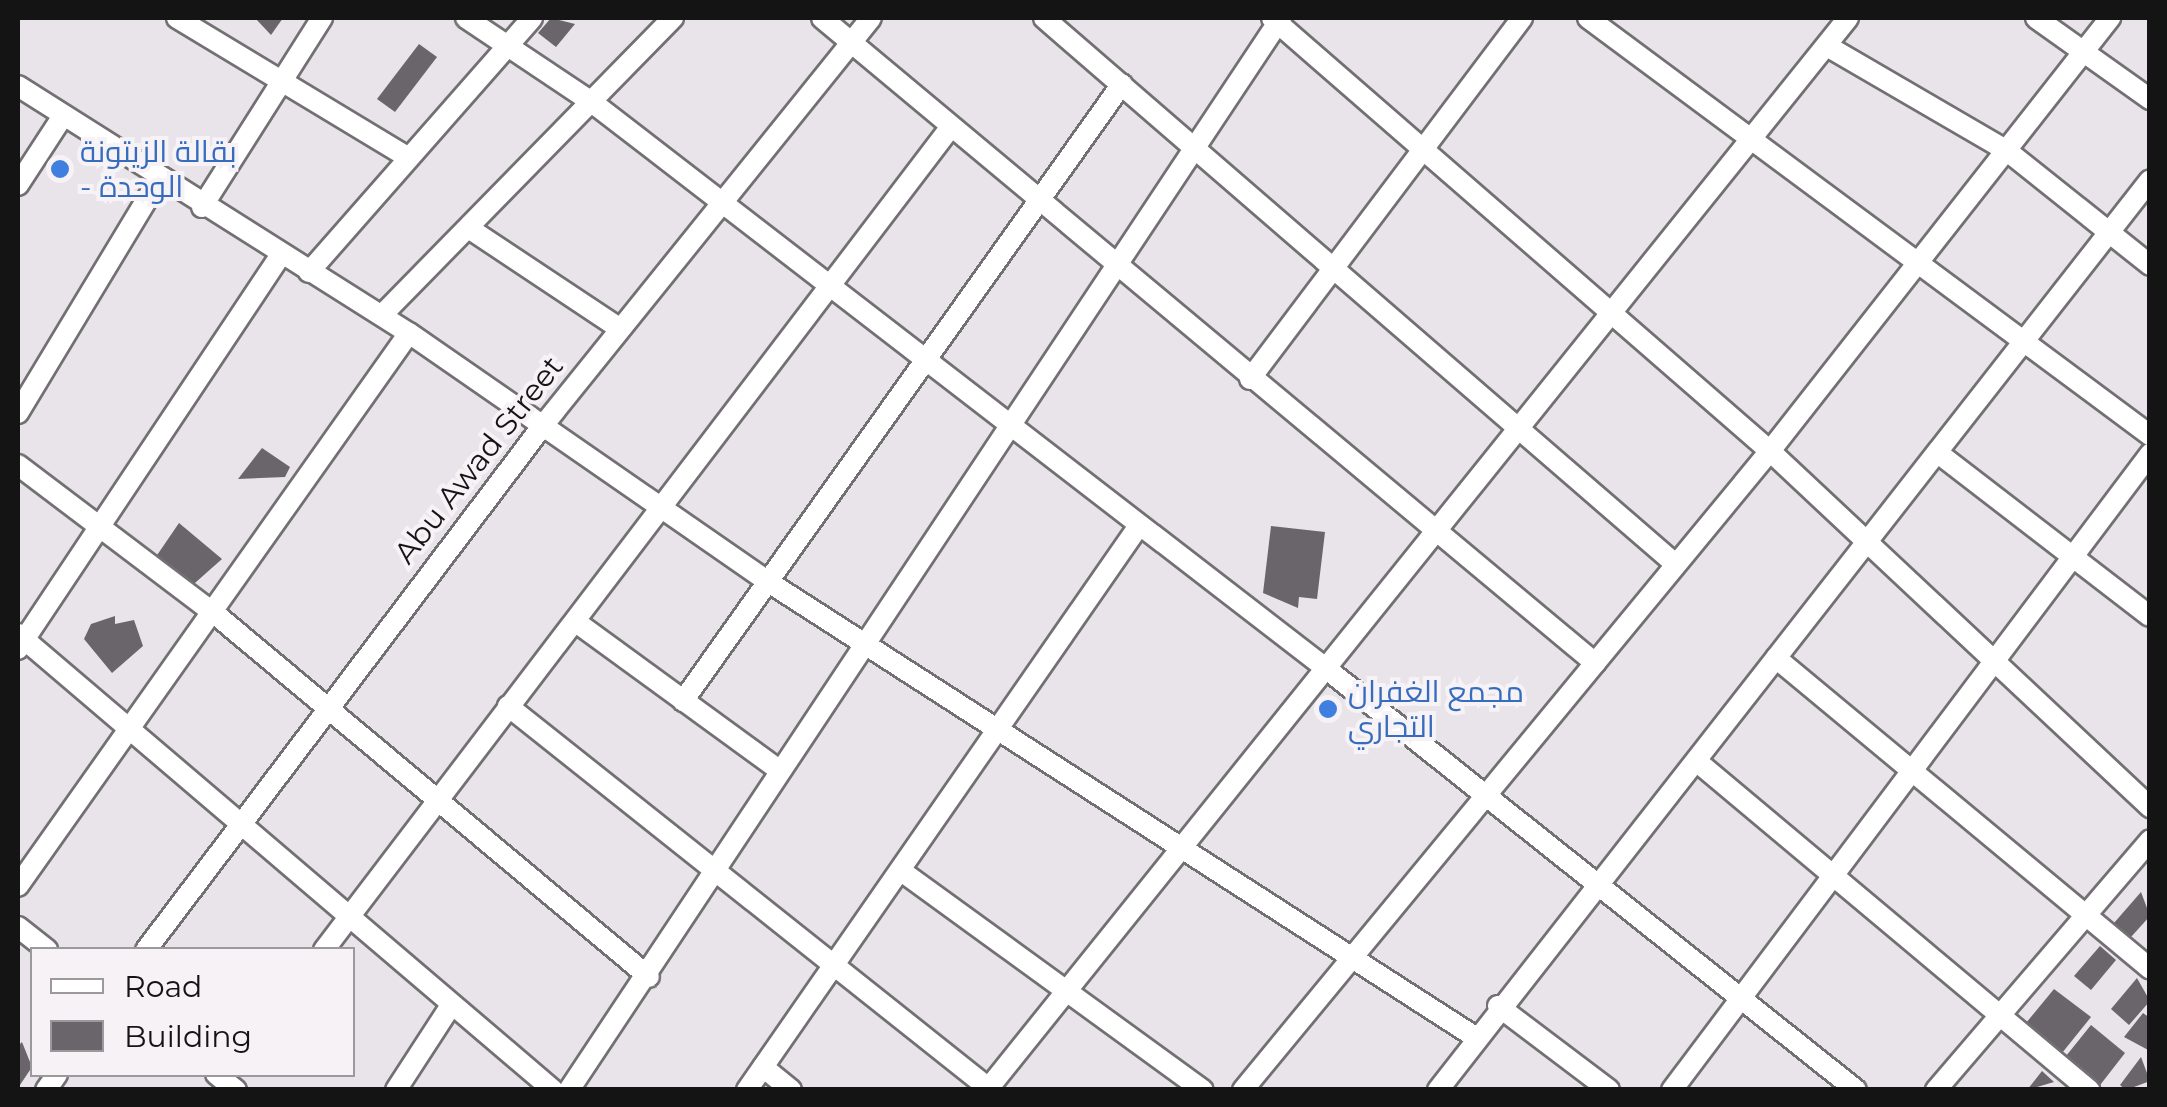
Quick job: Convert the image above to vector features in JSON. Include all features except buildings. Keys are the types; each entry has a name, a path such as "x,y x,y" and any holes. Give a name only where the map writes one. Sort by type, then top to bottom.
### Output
{"street":[{"path":"177,18 407,157"},
{"path":"202,207 322,18"},
{"path":"466,18 593,104 922,362 1323,666 1856,1090"},
{"path":"308,272 532,18"},
{"path":"382,315 593,104 673,18"},
{"path":"822,18 1038,203 1594,663"},
{"name":"Abu Awad Street","path":"148,947 235,826 540,428 619,328 726,206 848,41 871,18"},
{"path":"1044,18 1673,562"},
{"path":"1250,378 1336,270 1522,18"},
{"path":"1588,18 1753,134 1916,264 2150,435"},
{"path":"508,706 833,971 989,1089 1323,666 1437,534 1518,424 1848,18"},
{"path":"2036,18 2084,47 2150,99"},
{"path":"1243,1090 1480,792 1594,663 1673,562 1770,451 2110,18"},
{"path":"569,1090 649,978 779,770 870,642 1005,424 1201,151 1277,19 1770,451 1995,656 2150,807"},
{"path":"1827,46 2006,150 2150,265"},
{"path":"683,701 1122,84"},
{"path":"18,86 202,207 382,315 767,582 870,642 1475,1037"},
{"path":"18,185 64,116"},
{"path":"326,947 576,622 824,284 950,128"},
{"path":"18,413 159,179"},
{"path":"1438,1090 1596,881 1700,764 1776,658 2150,180"},
{"path":"470,229 619,328"},
{"path":"280,256 20,641 553,1090"},
{"path":"18,886 408,333"},
{"path":"1938,453 2067,557 2150,616"},
{"path":"1672,1090 1826,874 2150,454"},
{"path":"18,465 214,613 327,707 434,804 649,978"},
{"path":"746,1090 904,873 1138,526"},
{"path":"576,622 779,770"},
{"path":"1776,658 1905,770 2150,969"},
{"path":"1700,764 1826,874 2089,1090"},
{"path":"1936,1090 2150,840"},
{"path":"904,873 1203,1090"},
{"path":"18,927 44,947"},
{"path":"1498,1006 1609,1090"},
{"path":"396,1090 450,1007"},
{"path":"763,1068 791,1090"}],"place":[{"name":"بقالة الزيتونة - الوحدة","path":"60,169"},
{"name":"مجمع الغفران التجاري","path":"1328,709"}]}
